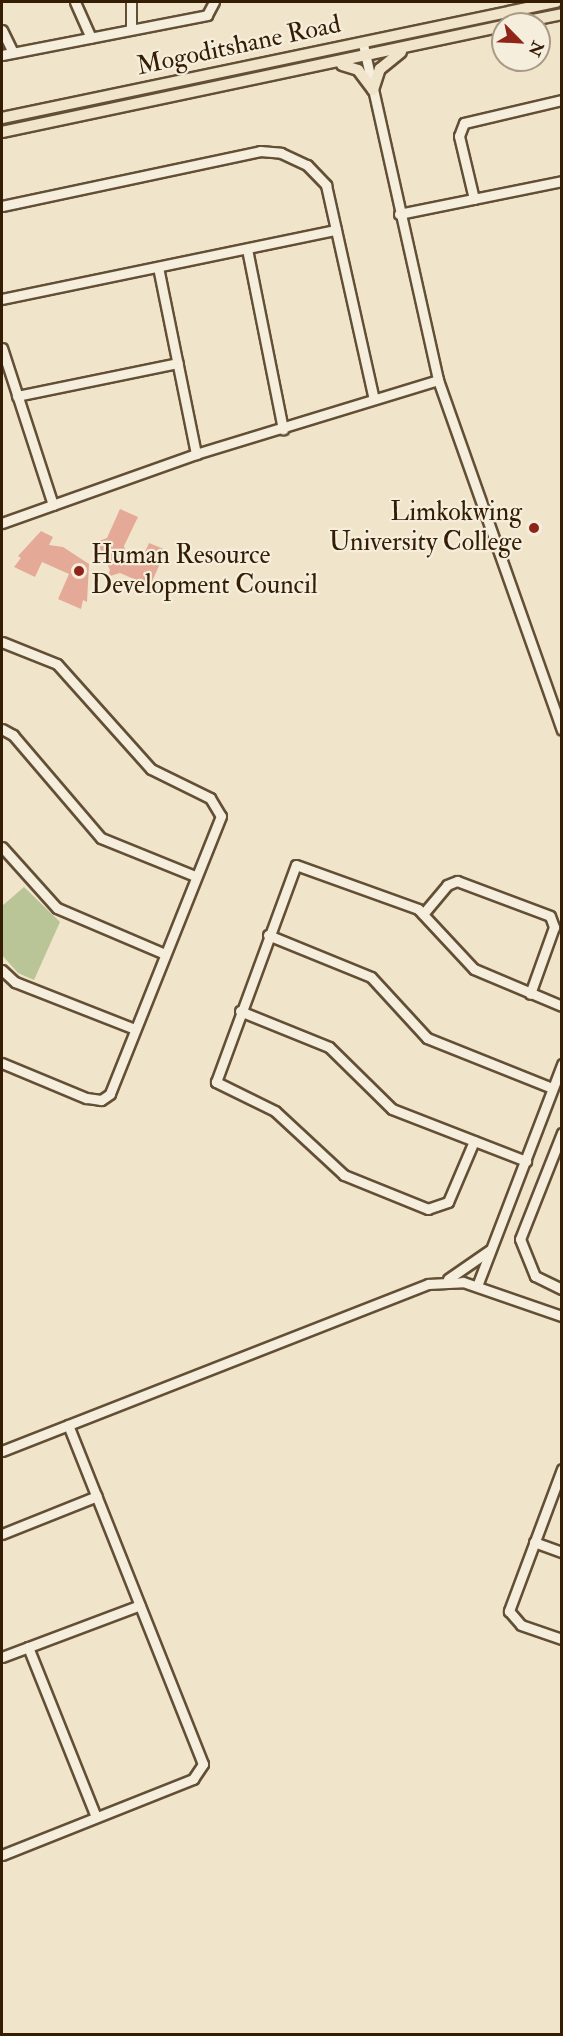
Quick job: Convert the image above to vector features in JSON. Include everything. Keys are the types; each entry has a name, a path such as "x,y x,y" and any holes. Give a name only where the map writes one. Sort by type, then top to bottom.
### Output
{"main road":[{"name":"Mogoditshane Road","path":"2,118 556,2"},
{"name":"Mogoditshane Road","path":"2,132 365,58 491,29"},
{"path":"373,90 380,69 406,48"},
{"path":"336,64 358,70 373,90"}],"street":[{"path":"75,2 91,38"},
{"path":"131,2 131,29"},
{"path":"2,55 207,15 214,2"},
{"path":"2,30 13,53"},
{"path":"363,44 399,214 438,380 561,730"},
{"path":"474,199 459,136 464,123 561,100"},
{"path":"2,206 271,152 307,165 323,178 374,399"},
{"path":"399,214 561,181"},
{"path":"2,299 336,230"},
{"path":"247,249 283,429"},
{"path":"158,267 196,454"},
{"path":"2,348 53,505"},
{"path":"16,396 178,363"},
{"path":"2,522 196,454 438,380"},
{"path":"2,642 57,664 155,772 215,802 221,816 195,876 110,1094 101,1100 2,1064"},
{"path":"2,729 13,735 101,838 195,876"},
{"path":"2,847 57,908 165,954"},
{"path":"474,1141 452,1195 435,1210 344,1175 275,1111 216,1082 268,935 298,864 423,914 474,969 561,1006"},
{"path":"423,914 447,885 457,881 550,916 554,927 530,994"},
{"path":"268,935 371,977 427,1038 552,1088"},
{"path":"2,970 15,982 135,1029"},
{"path":"240,1011 329,1047 392,1109 526,1161"},
{"path":"477,1286 561,1064"},
{"path":"561,1133 557,1158 520,1243 536,1276 561,1289"},
{"path":"2,1451 442,1281 470,1268 492,1248"},
{"path":"442,1281 477,1286 561,1316"},
{"path":"2,1855 193,1779 203,1764 68,1425"},
{"path":"561,1469 509,1602 510,1616 521,1625 561,1639"},
{"path":"2,1534 97,1496"},
{"path":"534,1542 561,1552"},
{"path":"2,1657 140,1605"},
{"path":"28,1647 96,1816"}],"green space":[{"path":"24,887 60,922 34,980 18,973 2,955 2,906"}],"building":[{"path":"120,509 138,517 124,546 127,556 140,563 149,543 166,550 150,586 120,573 107,577 110,570 97,542 107,538"},
{"name":"Human Resource Development Council","path":"41,531 53,537 49,545 63,547 89,564 87,602 83,600 81,609 58,599 69,574 42,562 35,577 14,567 21,558 18,556"}],"place":[{"name":"Limkokwing University College","path":"534,528"},
{"name":"Human Resource Development Council","path":"79,571"}]}
